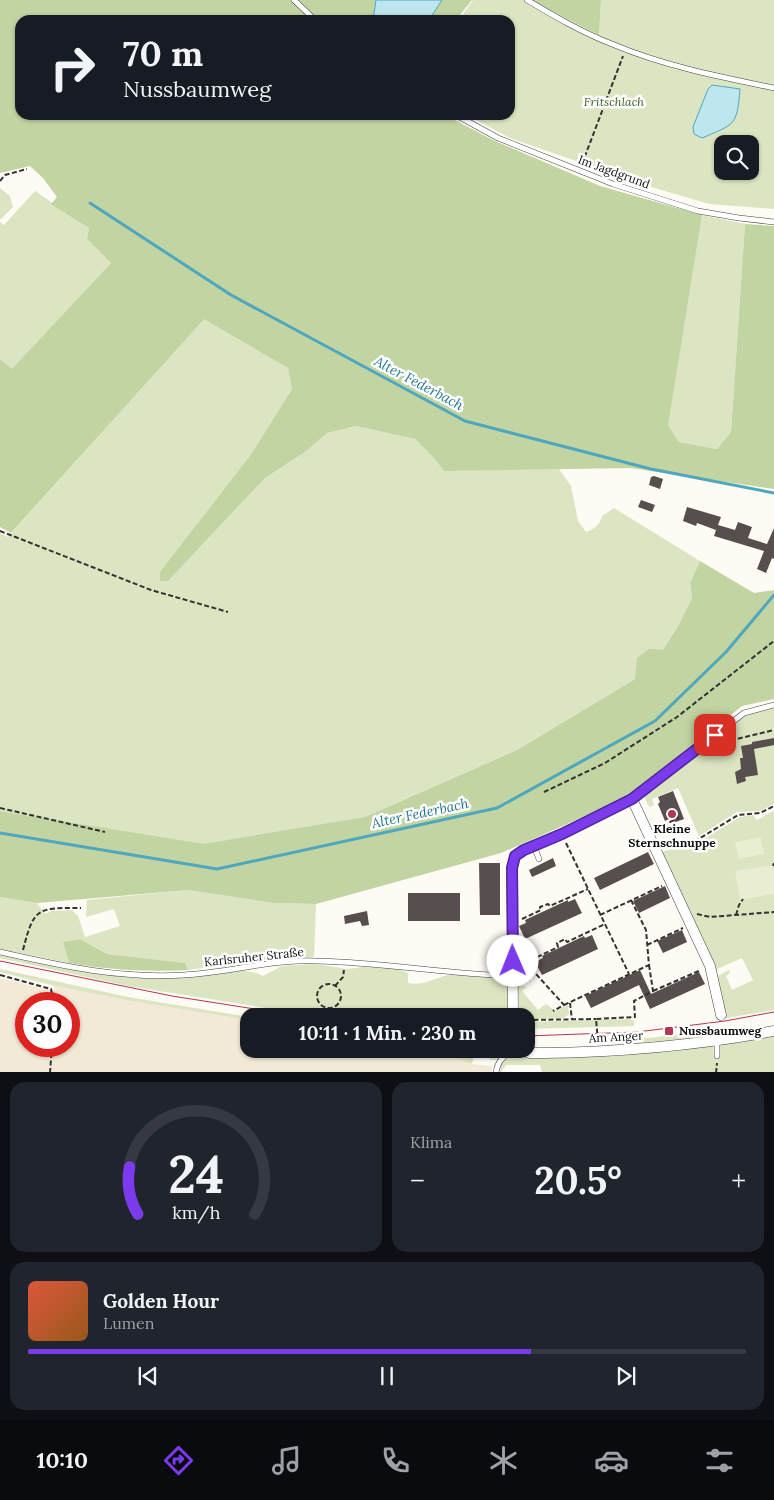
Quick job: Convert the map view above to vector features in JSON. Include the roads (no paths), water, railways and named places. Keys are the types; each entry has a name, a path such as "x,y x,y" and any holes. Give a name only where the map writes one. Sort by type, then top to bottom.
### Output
{"street":[{"path":"513,1008 513,861 518,853 562,834 632,799 710,966 722,1015"},
{"name":"Am Anger","path":"535,1053 642,1049 774,1031"}],"lane":[{"path":"294,0 310,15"},
{"path":"527,0 610,44 626,50 700,72 774,88"},
{"name":"Im Jagdgrund","path":"465,120 498,138 613,184 698,211 774,222"},
{"path":"632,799 744,713 774,705"},
{"path":"534,846 539,859"},
{"name":"Karlsruher Straße","path":"0,952 111,974 145,976 185,975 266,964 314,960 512,976"},
{"path":"717,1040 717,1056"},
{"path":"496,1072 497,1065 503,1058"}],"water":[{"path":"376,0 442,0 432,15 374,15"},
{"path":"712,85 740,89 737,110 735,117 728,126 702,138 694,134 693,127 708,89"}],"waterway":[{"name":"Alter Federbach","path":"90,203 231,295 465,421 651,469 774,493"},
{"name":"Alter Federbach","path":"0,833 217,869 497,808 655,721 726,652 774,595"}],"tram line":[{"path":"0,961 172,996 248,1008"},
{"path":"535,1036 637,1032 725,1021 774,1012"}],"place":[{"name":"Kleine Sternschnuppe","path":"672,814"},
{"name":"Nussbaumweg","path":"669,1031"}],"park label":[{"name":"Fritschlach","path":"614,102"}]}
